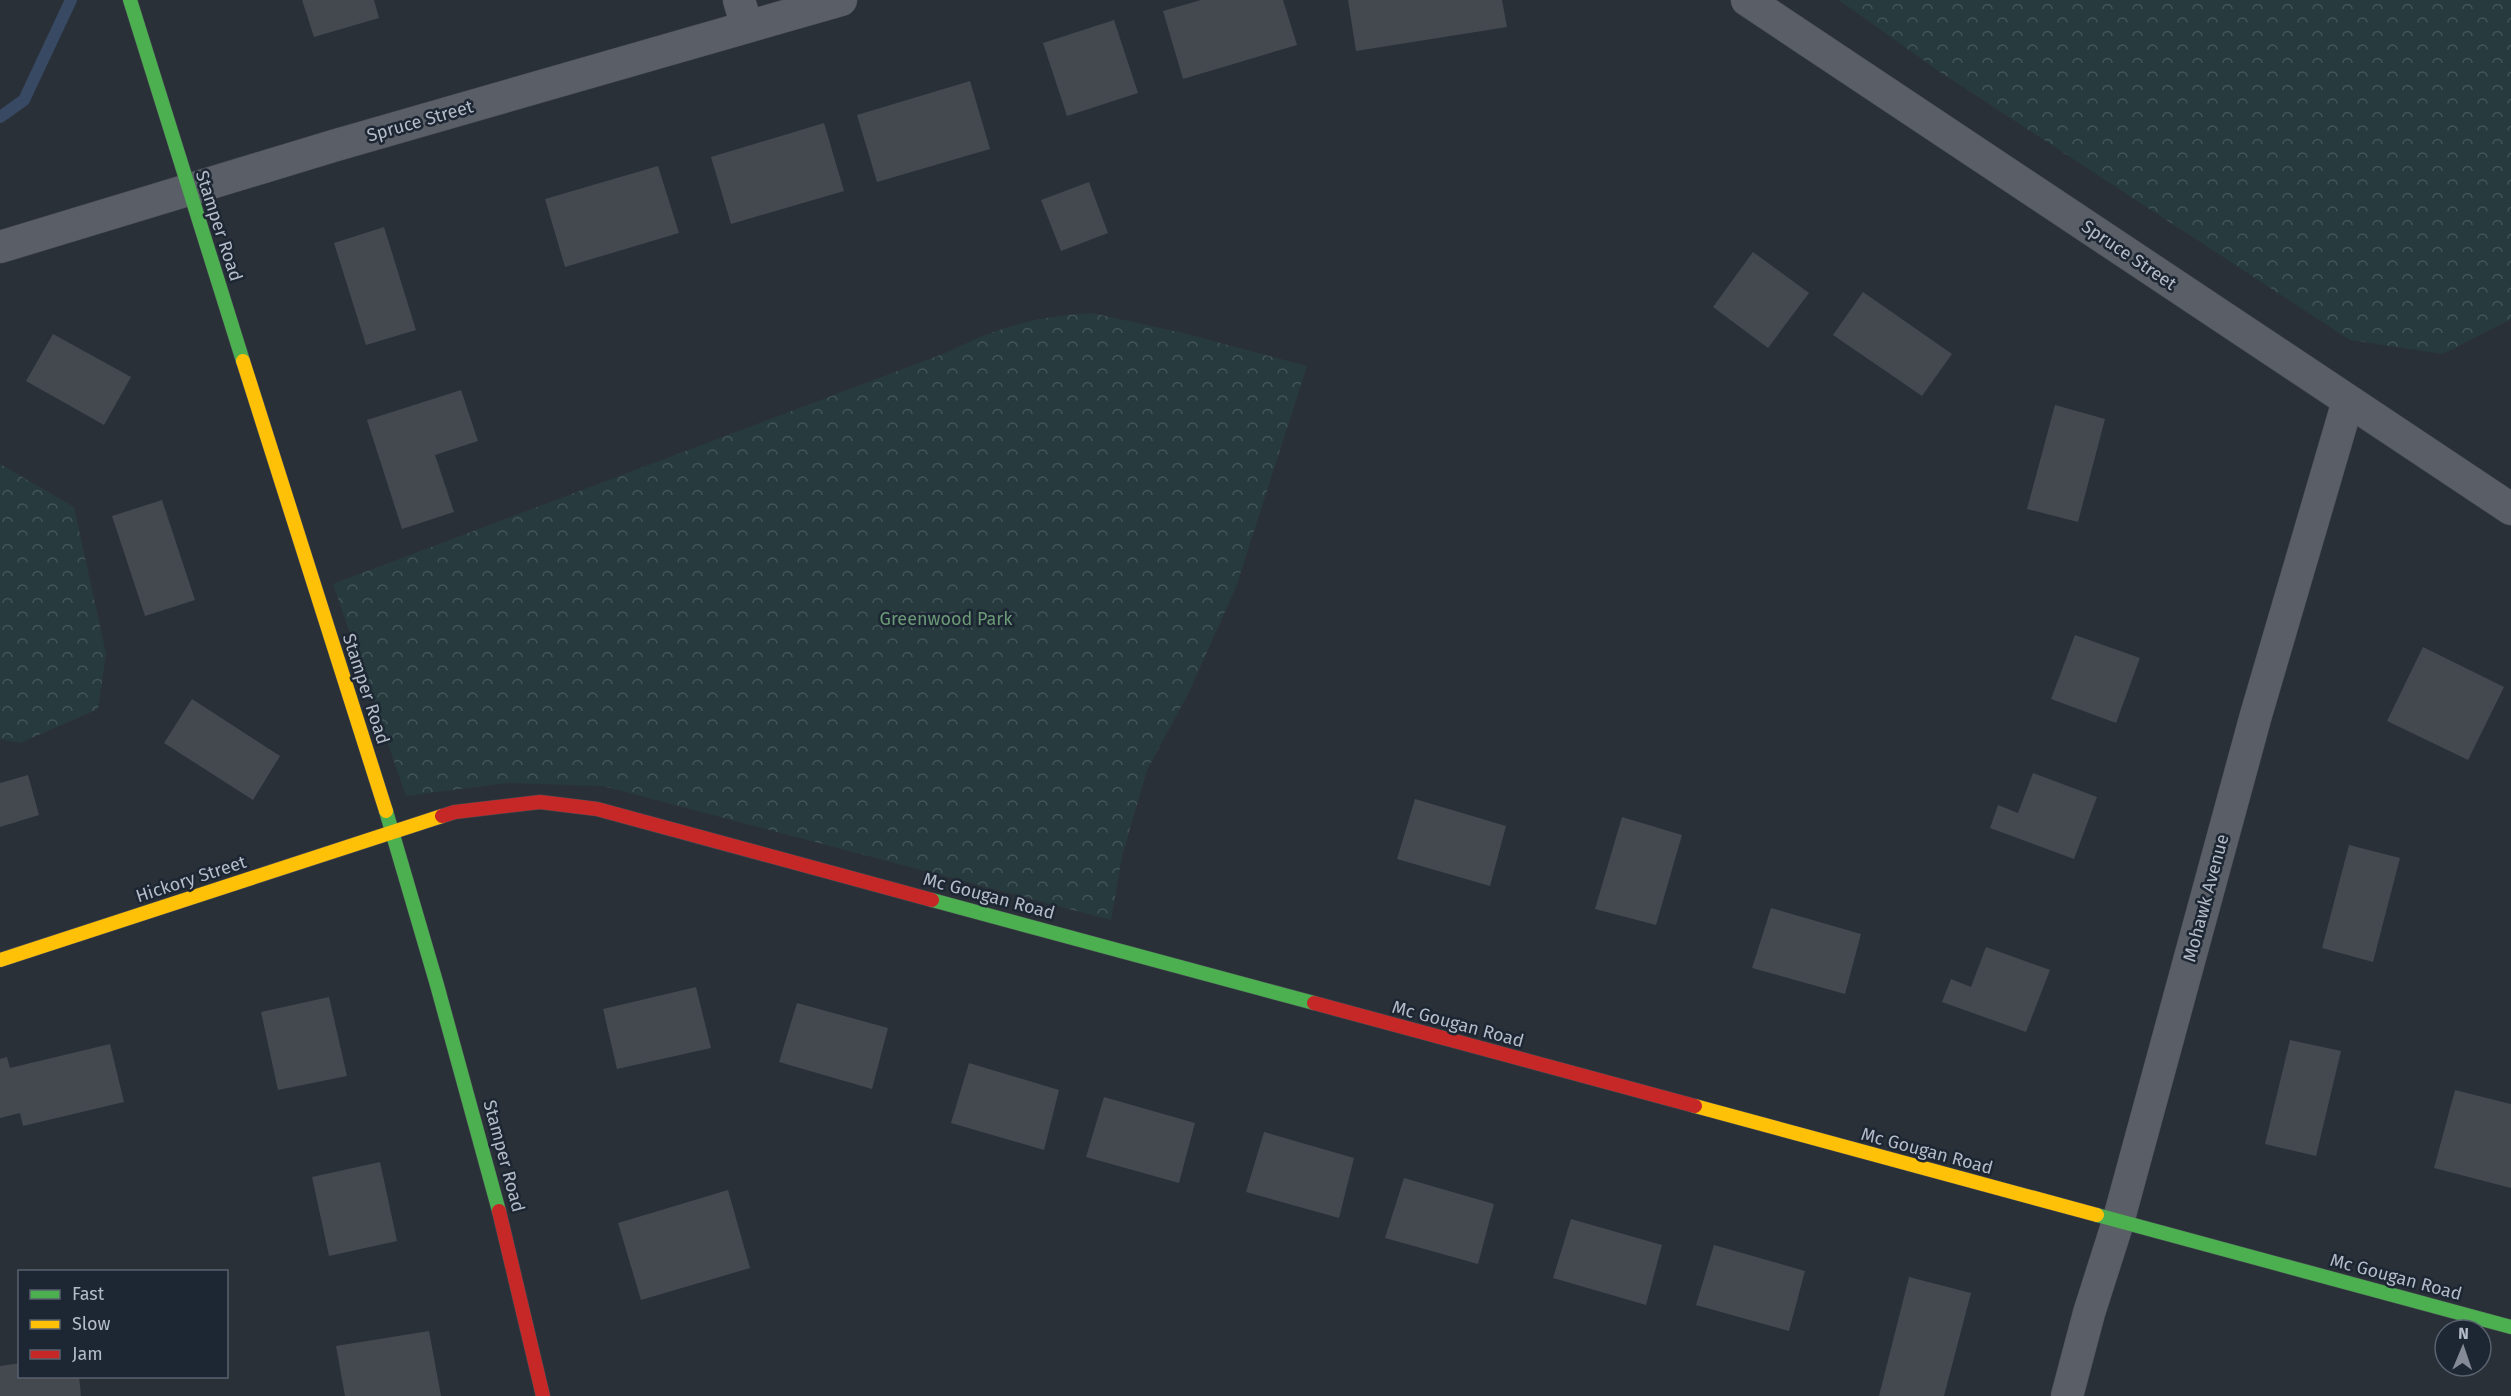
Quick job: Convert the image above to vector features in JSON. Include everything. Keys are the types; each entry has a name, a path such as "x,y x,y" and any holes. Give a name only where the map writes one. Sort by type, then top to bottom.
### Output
{"street":[{"name":"Stamper Road","path":"130,0 393,831 449,1018 515,1268 543,1396"},
{"name":"Spruce Street","path":"0,247 743,14 842,0"},
{"name":"Spruce Street","path":"1747,0 2511,509"},
{"name":"Mohawk Avenue","path":"2067,1396 2089,1313 2118,1222 2256,715 2348,401"},
{"name":"Mc Gougan Road","path":"393,831 455,812 483,807 540,802 597,808 2511,1327"},
{"name":"Hickory Street","path":"0,960 393,831"}],"green space":[{"path":"1839,0 2511,0 2511,319 2443,354 2350,340 1937,70"},
{"name":"Greenwood Park","path":"1092,313 1183,333 1307,366 1236,587 1189,692 1147,770 1122,856 1111,920 603,786 508,783 406,796 333,584 948,352 1001,329 1052,317"},
{"path":"0,464 74,507 106,654 98,709 20,743 0,739"}],"building":[{"path":"302,0 374,0 379,18 314,37"},
{"path":"1201,0 1283,0 1297,45 1183,79 1163,11"},
{"path":"1348,0 1502,0 1507,27 1356,51"},
{"path":"1114,20 1138,93 1067,116 1043,43"},
{"path":"970,81 990,149 877,182 857,115"},
{"path":"824,123 844,191 731,224 711,157"},
{"path":"658,166 679,233 565,267 545,199"},
{"path":"1089,182 1108,233 1061,251 1041,200"},
{"path":"384,227 416,330 366,345 334,243"},
{"path":"1753,252 1809,293 1768,348 1713,307"},
{"path":"1863,292 1952,354 1922,396 1833,335"},
{"path":"53,334 131,377 104,425 26,381"},
{"path":"461,390 478,441 435,455 454,512 402,529 367,420"},
{"path":"2055,405 2105,419 2078,522 2027,509"},
{"path":"162,500 195,600 145,616 112,516"},
{"path":"2075,635 2140,658 2116,723 2051,699"},
{"path":"2423,647 2504,687 2468,760 2387,721"},
{"path":"192,699 280,756 253,800 164,743"},
{"path":"2033,773 2097,797 2074,859 1990,828 1998,805 2018,813"},
{"path":"28,775 39,815 0,827 0,783"},
{"path":"1415,799 1506,826 1490,886 1397,859"},
{"path":"1622,817 1682,835 1656,925 1595,909"},
{"path":"2349,845 2400,858 2373,962 2322,948"},
{"path":"1771,908 1861,934 1845,994 1752,968"},
{"path":"1986,947 2050,970 2026,1032 1942,1002 1951,979 1971,987"},
{"path":"696,987 711,1048 617,1069 603,1009"},
{"path":"329,997 347,1076 278,1090 261,1012"},
{"path":"797,1003 888,1028 872,1089 779,1062"},
{"path":"2290,1040 2341,1051 2316,1156 2265,1144"},
{"path":"110,1044 124,1102 23,1126 20,1113 0,1118 0,1059 7,1057 10,1068"},
{"path":"969,1063 1059,1090 1044,1150 951,1123"},
{"path":"2455,1090 2511,1104 2511,1188 2434,1168"},
{"path":"1104,1097 1195,1123 1179,1183 1086,1157"},
{"path":"1264,1132 1354,1158 1339,1218 1246,1192"},
{"path":"380,1162 397,1241 329,1256 312,1177"},
{"path":"1404,1178 1494,1204 1478,1264 1385,1238"},
{"path":"728,1190 750,1268 641,1300 618,1223"},
{"path":"1571,1219 1662,1245 1646,1305 1553,1278"},
{"path":"1714,1245 1805,1271 1789,1331 1696,1305"},
{"path":"1909,1277 1971,1293 1944,1396 1879,1396"},
{"path":"429,1331 441,1396 345,1396 336,1346"},
{"path":"18,1363 18,1378 79,1378 81,1396 0,1396 0,1366"}],"waterway":[{"path":"0,117 24,100 71,0"}],"traffic: fast":[{"path":"130,0 243,361"},
{"path":"386,811 499,1211"},
{"path":"932,900 1314,1003"},
{"path":"2097,1215 2511,1327"}],"traffic: slow":[{"path":"243,361 386,811"},
{"path":"0,960 442,816"},
{"path":"1695,1106 2097,1215"}],"traffic: jam":[{"path":"442,816 455,812 540,802 597,809 932,900"},
{"path":"1314,1003 1695,1106"},
{"path":"499,1211 543,1396"}]}
